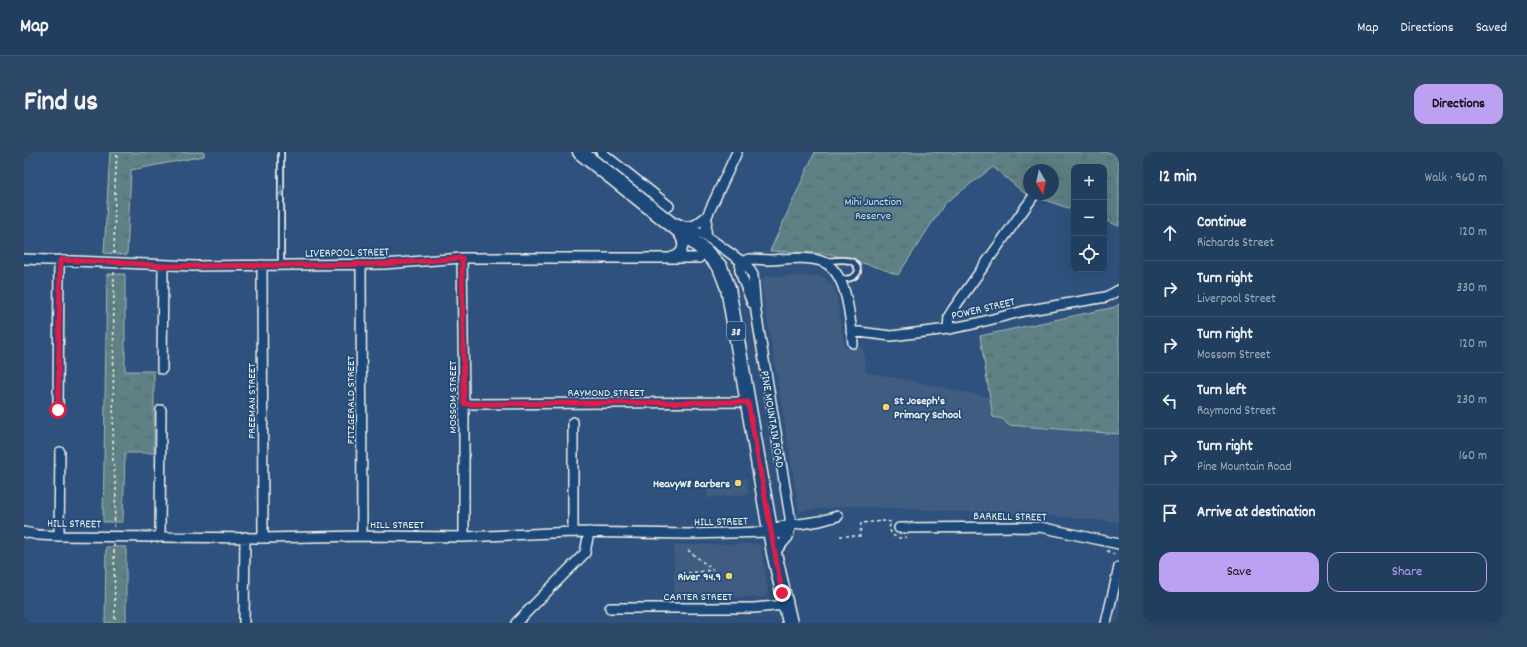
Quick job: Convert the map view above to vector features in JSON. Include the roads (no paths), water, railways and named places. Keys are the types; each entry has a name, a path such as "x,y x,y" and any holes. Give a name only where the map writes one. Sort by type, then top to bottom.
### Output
{"main road":[{"name":"PINE MOUNTAIN ROAD","path":"580,152 668,220 713,258 722,270 728,288 774,553 790,623"}],"street":[{"path":"601,152 668,206"},
{"path":"708,237 706,230 707,216 737,152"},
{"path":"948,329 949,316 1031,200"},
{"path":"685,227 695,225 707,216"},
{"name":"PINE MOUNTAIN ROAD","path":"668,220 708,237 743,262 754,277 756,312 790,526"},
{"path":"668,220 681,236 683,243 683,249 679,254 670,257"},
{"name":"LIVERPOOL STREET","path":"24,259 114,262 163,266 384,264 462,258 699,258"},
{"name":"MOSSOM STREET","path":"462,258 464,537"},
{"path":"743,262 748,259 808,259 820,261 833,268 840,279 844,292 853,343"},
{"path":"58,410 60,260"},
{"path":"728,288 746,286 754,277 756,267 762,262 768,260"},
{"name":"PINE MOUNTAIN ROAD","path":"743,262 740,269 756,312"},
{"name":"FITZGERALD STREET","path":"361,264 362,536"},
{"name":"FREEMAN STREET","path":"262,265 263,538"},
{"path":"162,369 163,266"},
{"name":"POWER STREET","path":"851,331 891,336 948,329 1024,311 1106,297 1119,290"},
{"name":"RAYMOND STREET","path":"464,404 748,402"},
{"path":"160,536 161,410"},
{"path":"573,422 573,532"},
{"path":"59,536 60,452"},
{"path":"771,532 781,534 788,530 790,526 838,516"},
{"path":"774,553 788,537 790,526"},
{"name":"BARKELL STREET","path":"899,528 1040,527 1119,544"},
{"name":"HILL STREET","path":"24,532 38,535 59,536 263,538 362,536 464,537 573,532 688,534 771,532"},
{"path":"516,623 585,553 589,532"},
{"path":"244,623 245,537"},
{"path":"1106,623 1119,568"},
{"name":"CARTER STREET","path":"610,608 754,608 785,605"}],"lane":[{"path":"281,152 281,265"},
{"path":"820,261 842,260 853,262 857,265 858,271 854,277 849,279 840,279"}],"place":[{"name":"St Joseph's Primary School","path":"886,407"},
{"name":"HeavyW8 Barbers","path":"738,483"},
{"name":"River 94.9","path":"729,576"}],"park label":[{"name":"Mihi Junction Reserve","path":"873,208"}]}
